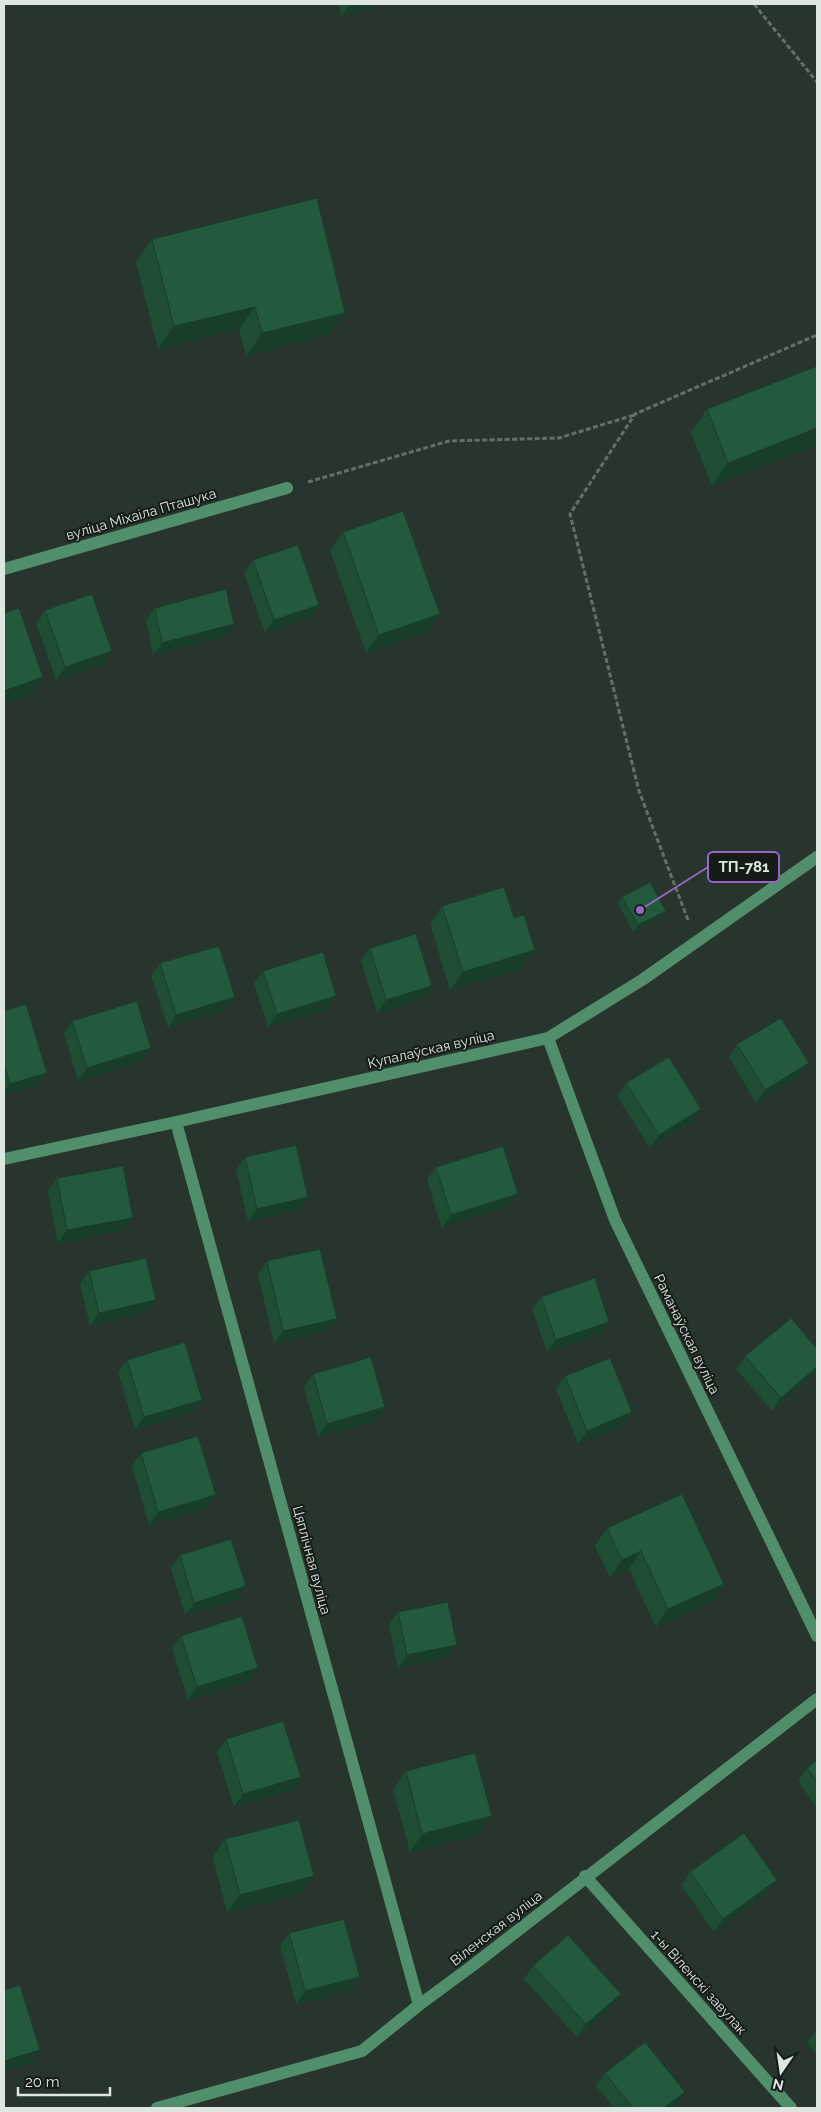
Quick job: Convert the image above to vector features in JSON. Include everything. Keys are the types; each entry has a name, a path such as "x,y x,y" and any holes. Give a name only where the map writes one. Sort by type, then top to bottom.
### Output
{"street":[{"name":"вуліца Міхаіла Пташука","path":"4,569 286,488"},
{"name":"Купалаўская вуліца","path":"4,1159 548,1038 642,980 817,857"},
{"name":"Раманаўская вуліца","path":"548,1038 615,1220 817,1636"},
{"name":"Цяплічная вуліца","path":"176,1122 419,2005"},
{"name":"Віленская вуліца","path":"157,2108 362,2051 585,1876 817,1699"},
{"name":"1-ы Віленскі завулак","path":"585,1876 791,2108"}],"path":[{"path":"754,4 817,82"},
{"path":"286,488 449,441 559,438 635,414 817,336"},
{"path":"635,414 570,514 638,791 697,942"}],"building":[{"path":"317,198 345,313 262,333 255,307 174,326 152,239"},
{"path":"817,366 817,428 728,463 707,409"},
{"path":"403,511 440,614 379,635 343,532"},
{"path":"298,545 319,605 274,620 253,560"},
{"path":"226,589 234,624 162,643 155,608"},
{"path":"92,594 112,651 65,667 45,610"},
{"path":"19,608 43,677 4,691 4,613"},
{"path":"650,882 666,911 638,925 622,897"},
{"path":"504,887 514,918 524,915 535,950 463,972 442,906"},
{"path":"416,934 432,986 386,1000 370,948"},
{"path":"219,946 235,997 176,1015 160,963"},
{"path":"323,952 336,996 277,1014 263,971"},
{"path":"137,1001 151,1048 87,1068 72,1021"},
{"path":"26,1004 47,1073 10,1084 4,1064 4,1011"},
{"path":"781,1018 809,1063 765,1090 737,1044"},
{"path":"669,1057 701,1109 659,1135 626,1083"},
{"path":"296,1145 308,1197 257,1209 245,1157"},
{"path":"503,1146 518,1194 451,1215 436,1167"},
{"path":"123,1166 133,1218 67,1230 57,1178"},
{"path":"320,1249 337,1319 283,1331 267,1261"},
{"path":"146,1258 156,1300 99,1313 89,1271"},
{"path":"595,1278 609,1322 556,1340 541,1297"},
{"path":"791,1318 817,1349 817,1367 781,1398 745,1356"},
{"path":"185,1342 202,1400 144,1417 127,1360"},
{"path":"371,1357 385,1407 327,1424 313,1374"},
{"path":"610,1358 632,1412 587,1431 565,1376"},
{"path":"198,1436 216,1495 158,1512 141,1453"},
{"path":"682,1494 724,1584 668,1609 641,1551 622,1560 607,1528"},
{"path":"231,1539 246,1586 194,1603 180,1555"},
{"path":"448,1602 457,1645 407,1655 398,1612"},
{"path":"242,1616 258,1668 197,1687 181,1636"},
{"path":"283,1721 301,1777 243,1794 226,1739"},
{"path":"475,1753 492,1816 422,1834 406,1771"},
{"path":"817,1760 817,1782 807,1768"},
{"path":"299,1820 314,1876 240,1895 225,1839"},
{"path":"744,1833 777,1880 723,1919 690,1872"},
{"path":"344,1919 360,1977 305,1991 289,1933"},
{"path":"568,1935 621,1994 586,2024 533,1966"},
{"path":"20,1985 40,2050 4,2061 4,1990"},
{"path":"645,2042 685,2092 664,2108 633,2108 605,2073"}],"place":[{"name":"ТП-781","path":"640,910"}]}
